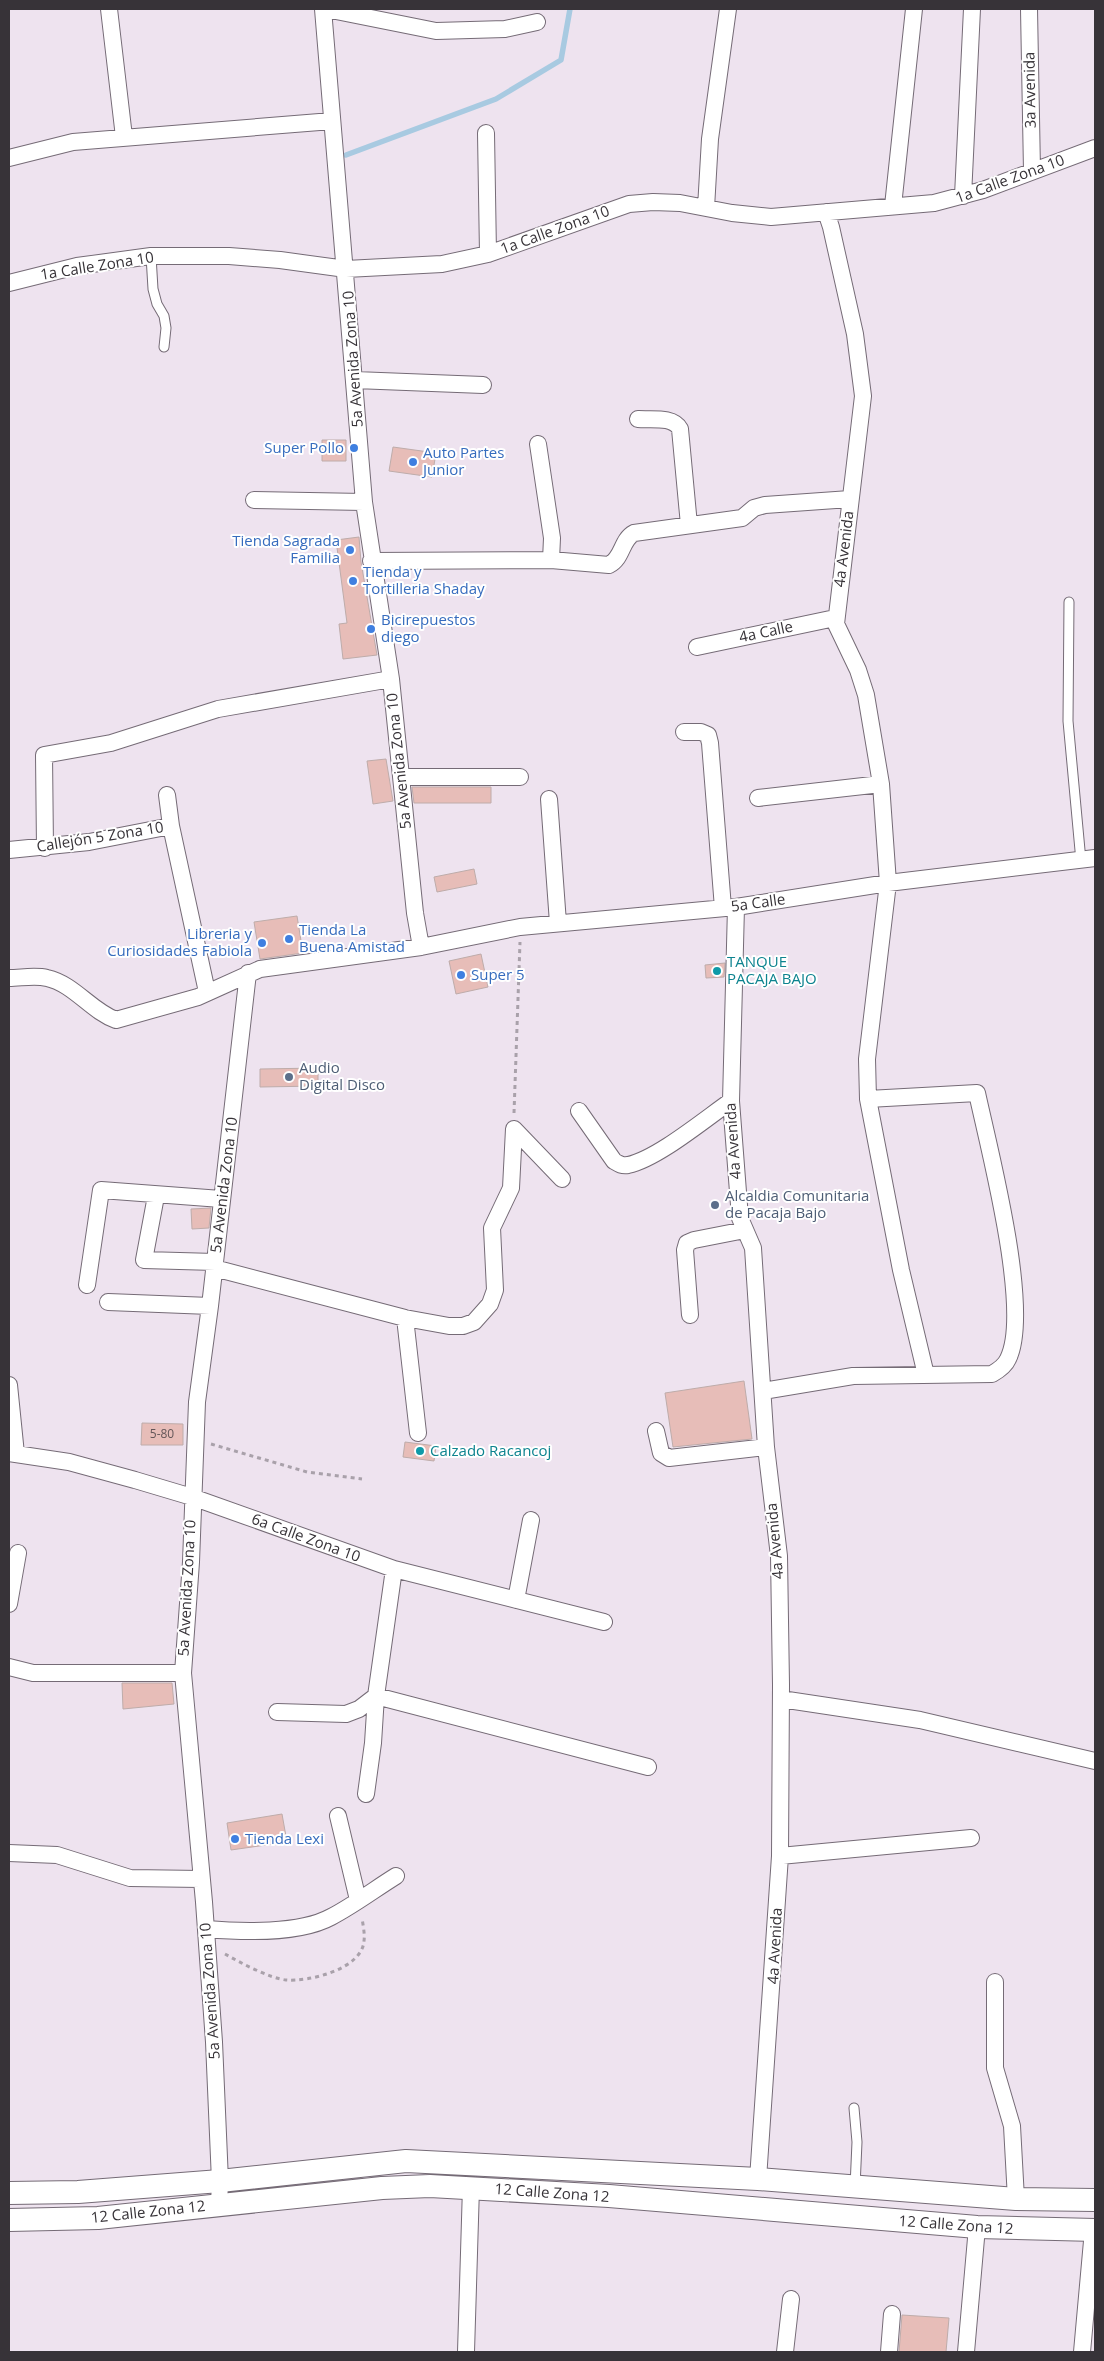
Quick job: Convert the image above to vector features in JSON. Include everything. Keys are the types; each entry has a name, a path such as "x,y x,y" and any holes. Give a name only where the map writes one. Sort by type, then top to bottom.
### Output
{"street":[{"path":"109,9 124,137"},
{"path":"324,9 436,31 505,29 538,22"},
{"name":"5a Avenida Zona 10","path":"324,9 364,502 391,679 415,913 421,947"},
{"path":"706,208 710,139 728,9"},
{"path":"893,206 914,9"},
{"path":"963,196 972,9"},
{"name":"3a Avenida","path":"1029,9 1032,171"},
{"path":"9,158 73,142 332,122"},
{"path":"486,133 488,254"},
{"name":"1a Calle Zona 10","path":"9,283 77,266 152,256 229,256 280,260 346,269 442,264 488,254 629,204 653,202 771,216 934,203 963,196 1095,148"},
{"name":"4a Avenida","path":"826,212 856,334 863,396 835,618 838,632 858,670 866,695 881,784 888,884 867,1059 868,1099 901,1270 926,1375"},
{"path":"355,380 483,385"},
{"path":"638,419 671,420 680,429 689,525"},
{"path":"538,444 552,538 551,560"},
{"path":"372,561 551,560 609,565 618,558 626,541 634,533 742,518 754,508 764,505 850,499"},
{"path":"254,500 364,502"},
{"name":"4a Calle","path":"698,647 835,618"},
{"path":"46,848 44,755 111,743 218,709 391,679"},
{"name":"4a Avenida","path":"684,732 701,732 708,735 730,908 731,1101 737,1191 740,1218 753,1248 766,1447 779,1556 781,1699 780,1856 758,2179"},
{"path":"402,777 520,777"},
{"path":"758,798 881,784"},
{"path":"168,795 171,826"},
{"path":"549,799 558,923"},
{"name":"Callejón 5 Zona 10","path":"9,850 46,848 89,842 171,826 207,992"},
{"name":"5a Calle","path":"9,978 48,978 63,984 104,1014 116,1020 207,992 260,969 421,947 520,926 730,908 888,884 1088,859"},
{"name":"5a Avenida Zona 10","path":"218,2205 220,2181 214,2042 183,1673 191,1562 194,1439 200,1365 210,1306 248,973"},
{"path":"763,1391 852,1376 992,1374 1003,1366 1009,1357 1015,1327 1014,1279 978,1093 868,1099"},
{"path":"579,1111 614,1161 620,1165 628,1165 654,1153 731,1101"},
{"path":"514,1129 562,1179"},
{"path":"156,1196 144,1260 215,1265 405,1318 449,1326 463,1326 474,1322 490,1304 496,1282 491,1239 492,1228 512,1188 514,1129"},
{"path":"87,1285 101,1190 221,1200"},
{"path":"690,1315 685,1250 688,1243 745,1230"},
{"path":"108,1302 210,1306"},
{"path":"405,1318 418,1433"},
{"path":"9,1385 12,1454"},
{"path":"656,1431 661,1453 669,1458 766,1447"},
{"name":"6a Calle Zona 10","path":"12,1454 69,1462 192,1497 394,1569 604,1622"},
{"path":"516,1600 531,1520"},
{"path":"9,1604 18,1553"},
{"path":"366,1794 376,1696 394,1569"},
{"path":"9,1667 33,1673 183,1673"},
{"path":"277,1712 346,1714 359,1709 376,1696"},
{"path":"376,1696 648,1767"},
{"path":"781,1699 920,1720 1095,1761"},
{"path":"338,1816 358,1900"},
{"path":"780,1856 971,1838"},
{"path":"9,1854 57,1854 130,1878 201,1880"},
{"path":"206,1937 235,1932 310,1925 330,1918 396,1876"},
{"path":"995,1982 995,2068 1012,2126 1016,2199"},
{"name":"12 Calle Zona 12","path":"9,2193 78,2192 220,2181 406,2161 758,2179 1016,2199 1095,2200"},
{"path":"609,2196 610,2172"},
{"name":"12 Calle Zona 12","path":"9,2220 98,2218 389,2187 471,2187 609,2196 977,2227 1094,2230"},
{"path":"466,2352 471,2187"},
{"path":"966,2352 977,2227"},
{"path":"1082,2352 1094,2230"},
{"path":"784,2352 790,2299"},
{"path":"889,2352 892,2314"}],"lane":[{"path":"152,256 153,289 157,304 164,316 166,328 164,347"},
{"path":"1069,602 1068,721 1088,859"},
{"path":"854,2108 857,2142 855,2187"}],"path":[{"path":"514,1129 520,926"},
{"path":"194,1439 306,1472 362,1479"},
{"path":"206,1937 245,1965 285,1980 312,1978 334,1972 354,1960 361,1952 364,1942 358,1900"}],"building":[{"path":"322,440 346,440 346,461 322,461"},
{"name":"Auto Partes Junior","path":"393,447 436,453 432,477 389,471"},
{"path":"359,537 361,562 377,655 343,659 339,624 347,623 336,540"},
{"path":"386,759 393,801 373,804 367,761"},
{"path":"412,787 491,787 491,803 414,803"},
{"path":"474,869 477,884 437,892 434,877"},
{"path":"297,916 303,953 260,959 254,922"},
{"path":"481,954 488,987 456,994 449,961"},
{"name":"TANQUE PACAJA BAJO","path":"725,963 724,977 706,978 705,965"},
{"name":"Audio Digital Disco","path":"318,1068 318,1086 260,1087 260,1069"},
{"path":"211,1208 209,1228 192,1229 191,1209"},
{"path":"744,1381 752,1439 673,1447 665,1393"},
{"path":"142,1423 183,1424 183,1445 141,1445"},
{"name":"Calzado Racancoj","path":"405,1442 436,1446 434,1461 403,1457"},
{"path":"122,1683 172,1683 174,1704 123,1709"},
{"path":"282,1814 287,1842 231,1850 227,1823"},
{"path":"902,2315 949,2318 946,2352 899,2352"}],"waterway":[{"path":"346,155 496,99 561,60 570,9"}],"place":[{"name":"Super Pollo","path":"354,448"},
{"name":"Auto Partes Junior","path":"413,462"},
{"name":"Tienda Sagrada Familia","path":"350,550"},
{"name":"Tienda y Tortilleria Shaday","path":"353,581"},
{"name":"Bicirepuestos diego","path":"371,629"},
{"name":"Tienda La Buena Amistad","path":"289,939"},
{"name":"Libreria y Curiosidades Fabiola","path":"262,943"},
{"name":"TANQUE PACAJA BAJO","path":"717,971"},
{"name":"Super 5","path":"461,975"},
{"name":"Audio Digital Disco","path":"289,1077"},
{"name":"Alcaldia Comunitaria de Pacaja Bajo","path":"715,1205"},
{"name":"Calzado Racancoj","path":"420,1451"},
{"name":"Tienda Lexi","path":"235,1839"}]}
